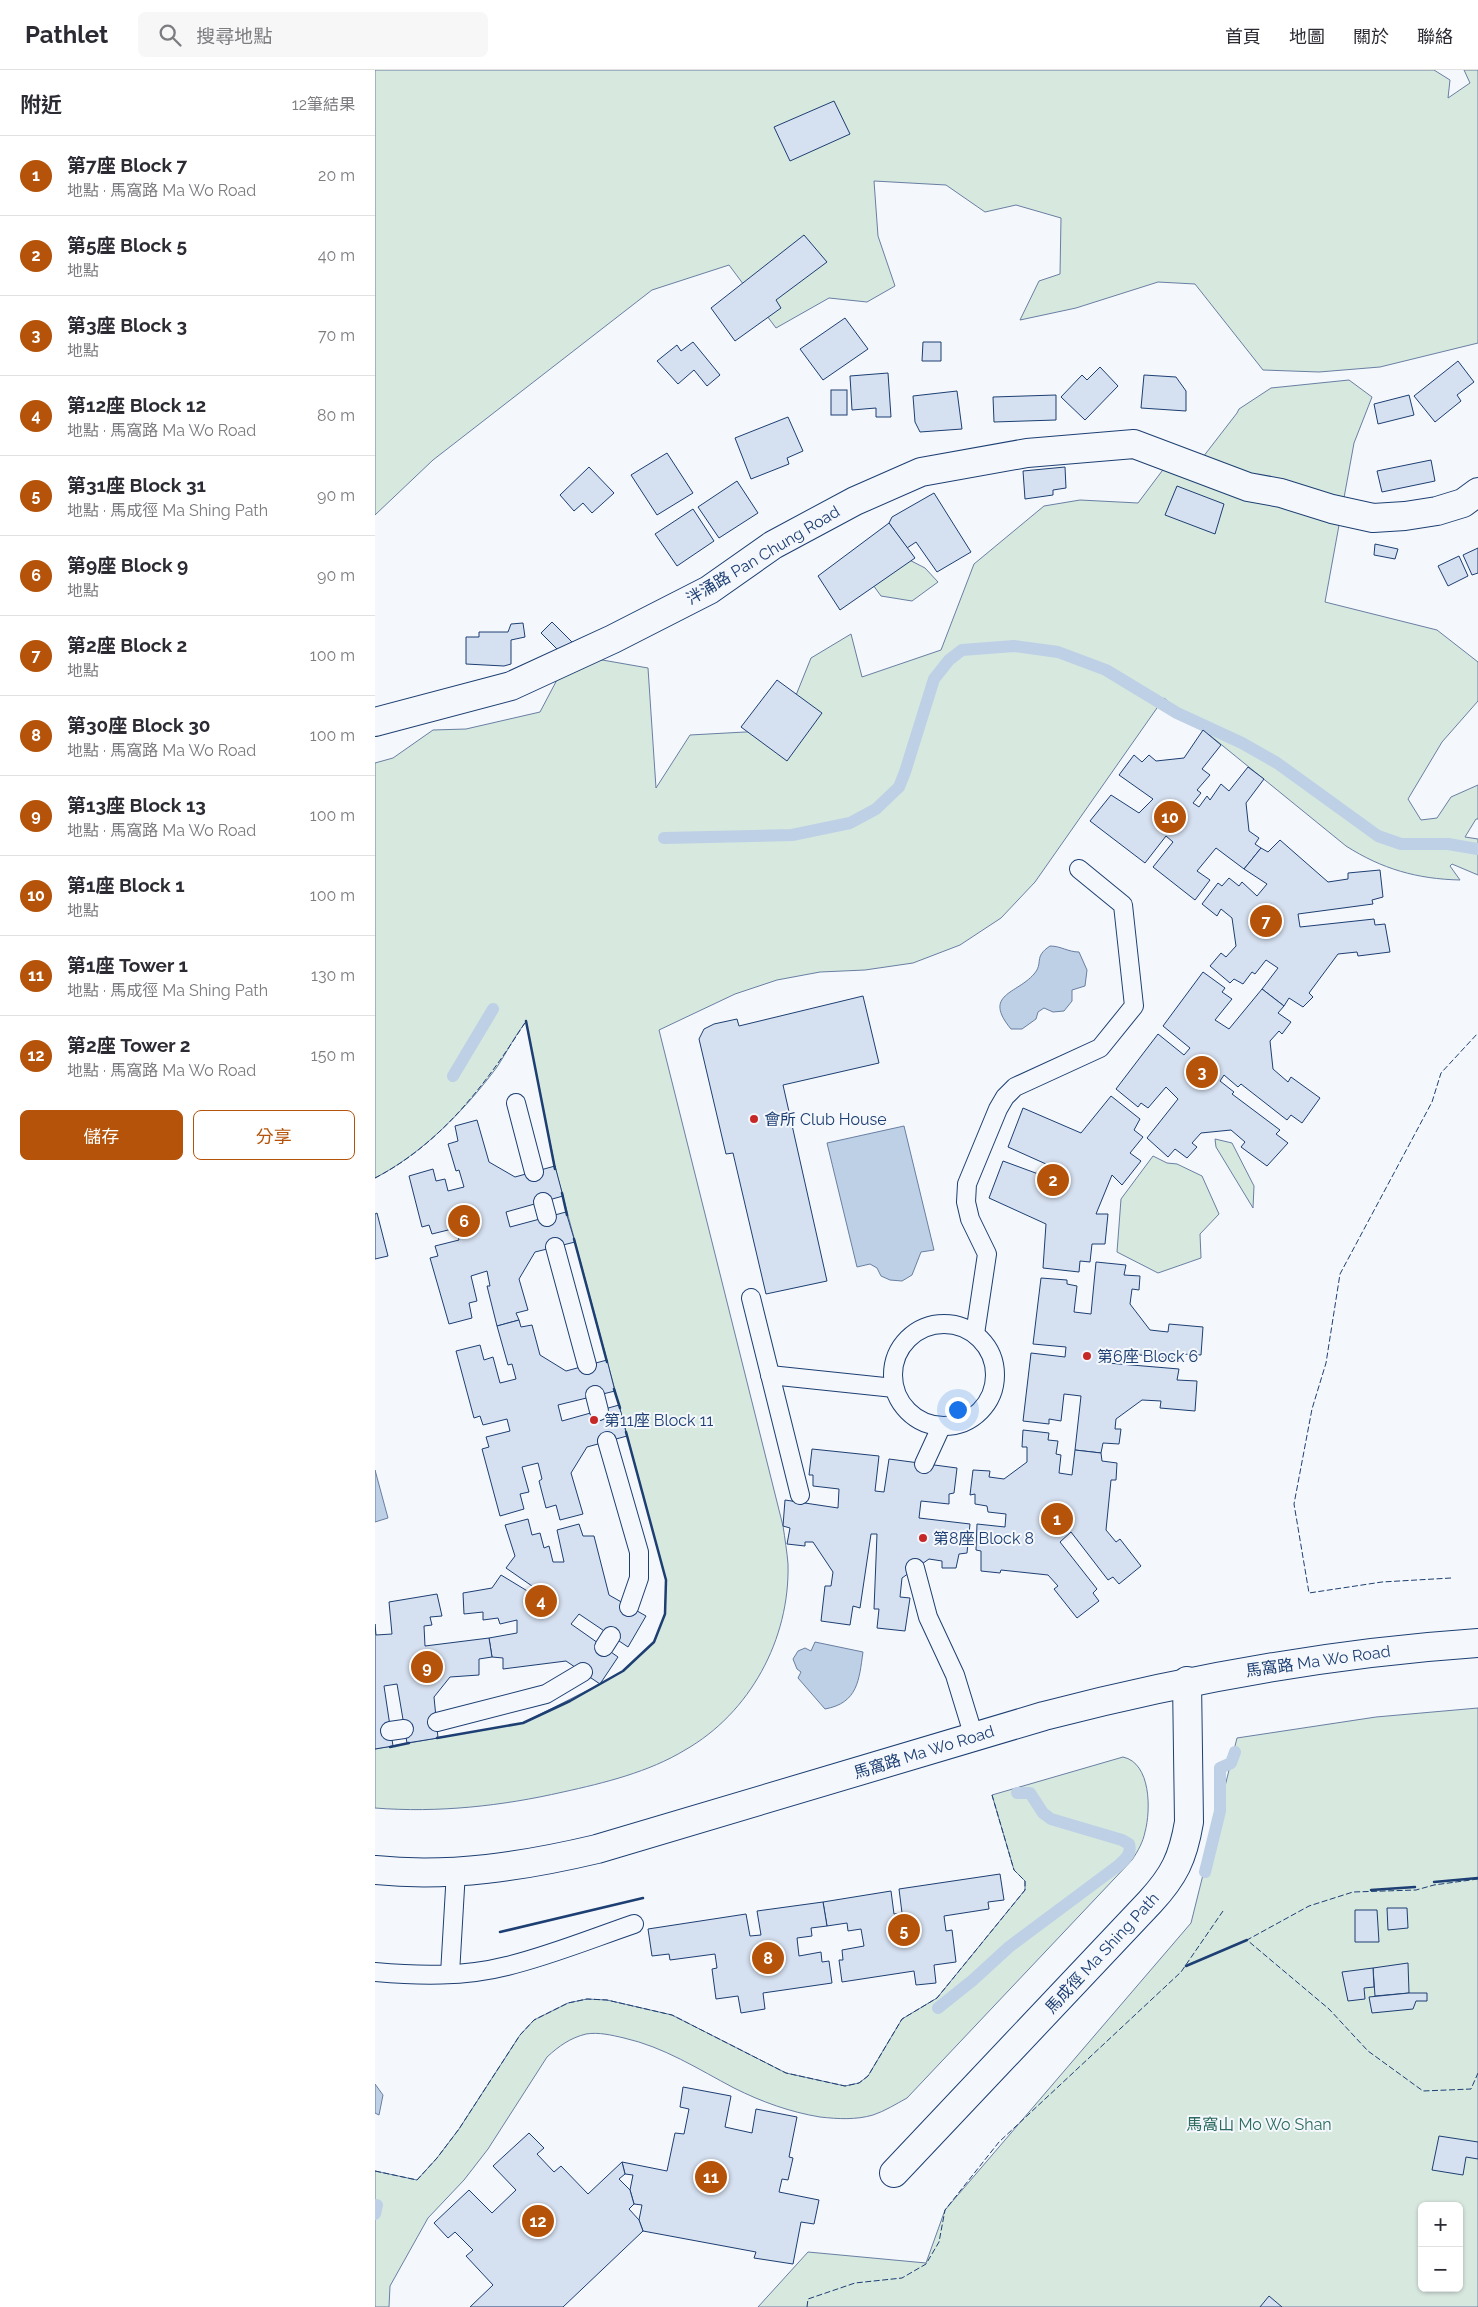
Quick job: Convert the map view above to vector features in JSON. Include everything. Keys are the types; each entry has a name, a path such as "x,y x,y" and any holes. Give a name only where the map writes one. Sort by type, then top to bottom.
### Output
{"street":[{"name":"泮涌路 Pan Chung Road","path":"375,722 520,682 613,639 709,590 773,545 855,501 921,472 1027,453 1134,444 1248,486 1281,492 1332,509 1373,518 1437,511 1463,502 1478,492"},
{"name":"馬窩路 Ma Wo Road","path":"375,1870 438,1872 492,1869 545,1861 597,1849 1044,1716 1187,1682 1346,1655 1478,1644"},
{"name":"馬成徑 Ma Shing Path","path":"894,2173 1150,1902 1166,1884 1178,1866 1189,1822 1187,1682"}],"lane":[{"path":"975,1334 987,1254 970,1219 966,1202 967,1184 997,1109 1015,1087 1100,1048 1134,1006 1123,905 1079,869"},
{"path":"516,1103 534,1172"},
{"path":"555,1247 587,1365"},
{"path":"751,1298 800,1495"},
{"path":"937,1324 959,1326 975,1334 988,1348 994,1365 994,1384 988,1401 976,1416 959,1425 941,1427 920,1421 903,1407 894,1388 892,1367 900,1347 917,1332 937,1324"},
{"path":"770,1375 894,1388"},
{"path":"924,1464 941,1427"},
{"path":"607,1441 639,1552 639,1578 629,1607"},
{"path":"915,1568 928,1617 955,1676 974,1737"},
{"path":"437,1722 546,1694 583,1672"},
{"path":"450,1974 456,1871"},
{"path":"375,1972 405,1975 450,1974 508,1966 634,1924"}],"green space":[{"path":"375,70 1434,70 1450,80 1448,98 1470,83 1464,70 1478,70 1478,343 1380,367 1319,372 1263,370 1195,284 1158,282 1076,308 1020,320 1039,281 1060,274 1061,218 1016,205 985,212 946,185 874,181 878,236 895,286 867,302 829,298 776,328 729,265 652,290 433,460 375,515"},
{"path":"1349,380 1372,397 1354,443 1325,602 1437,630 1478,662 1478,701 1442,742 1408,799 1421,820 1437,818 1451,797 1478,785 1478,819 1476,819 1465,837 1478,839 1478,875 1452,864 1450,866 1460,880 1429,878 1387,867 1359,854 1346,846 1164,698 1035,882 1001,918 960,945 913,963 865,970 820,972 777,980 735,994 659,1030 783,1526 788,1564 787,1592 782,1620 773,1646 762,1671 747,1695 729,1716 685,1750 657,1765 594,1785 493,1805 422,1810 375,1808 375,1749 523,1723 623,1671 654,1642 665,1614 666,1580 555,1167 526,1022 485,1083 457,1114 410,1156 375,1178 375,763 393,758 433,730 466,729 540,712 559,676 591,658 648,668 656,788 690,735 782,730 811,658 851,634 862,677 941,650 974,564 1044,506 1080,500 1138,503 1168,463 1203,457 1239,409 1271,388"},
{"path":"892,551 925,568 938,582 912,601 881,596 868,578"},
{"path":"1215,1139 1232,1143 1254,1186 1253,1208 1216,1147"},
{"path":"1153,1156 1167,1163 1177,1164 1202,1176 1219,1214 1200,1234 1201,1258 1158,1273 1117,1252 1121,1199"},
{"name":"馬窩山 Mo Wo Shan","path":"1478,1708 1478,2307 758,2307 808,2252 926,2263 945,2210 1191,1923 1237,1738 1376,1717"},
{"path":"1123,1757 1132,1761 1139,1768 1147,1788 1147,1823 1143,1839 1134,1857 907,2098 882,2112 867,2117 847,2119 820,2117 776,2106 755,2098 681,2059 639,2042 591,2033 575,2038 560,2046 547,2057 488,2149 464,2180 428,2218 390,2286 389,2307 375,2307 375,2171 417,2180 459,2129 520,2035 534,2020 568,2003 587,1999 607,2000 672,2015 786,2073 845,2086 859,2083 868,2076 902,2019 937,1998 1025,1890 1025,1881 1014,1870 992,1795"}],"water":[{"path":"1050,946 1079,952 1087,970 1085,986 1072,990 1072,1001 1064,1011 1053,1012 1044,1008 1038,1012 1036,1019 1022,1029 1011,1029 1003,1017 1000,1008 1001,1001 1034,974 1042,953"},
{"path":"904,1126 934,1250 921,1252 912,1275 902,1281 890,1280 881,1276 877,1268 870,1264 857,1267 827,1143"},
{"path":"375,1470 388,1518 375,1522"},
{"path":"815,1642 863,1652 855,1689 844,1702 825,1709 798,1678 801,1672 797,1669 793,1659 798,1651 805,1648 811,1651"},
{"path":"375,2084 383,2095 379,2115 375,2113"}],"building":[{"path":"834,101 850,134 790,161 774,127"},
{"path":"804,235 827,262 776,300 781,308 735,341 711,308"},
{"path":"845,318 868,349 823,380 800,349"},
{"path":"693,342 720,375 707,386 694,370 678,384 657,361 677,345 681,351"},
{"path":"923,342 941,342 941,361 922,361"},
{"path":"1458,361 1474,382 1457,395 1461,401 1435,422 1414,396"},
{"path":"1100,367 1118,386 1085,420 1061,397 1082,375 1087,380"},
{"path":"888,373 891,417 876,417 876,408 852,410 850,376"},
{"path":"1144,375 1176,377 1186,391 1186,411 1141,408"},
{"path":"831,390 847,390 847,415 831,415"},
{"path":"957,391 962,429 920,432 915,422 913,396"},
{"path":"1056,395 1056,420 994,422 993,397"},
{"path":"1409,395 1414,415 1378,424 1374,404"},
{"path":"788,417 803,451 787,458 789,464 751,479 735,438"},
{"path":"667,453 693,493 657,515 631,475"},
{"path":"1431,460 1435,481 1382,492 1377,471"},
{"path":"589,467 614,493 592,513 583,503 574,511 560,495"},
{"path":"1065,467 1066,488 1053,490 1053,495 1025,499 1023,471"},
{"path":"737,481 758,513 719,538 698,507"},
{"path":"1177,486 1224,504 1215,534 1165,515"},
{"path":"934,493 971,552 937,572 916,542 907,548 889,523 892,517"},
{"path":"693,509 714,541 677,566 655,534"},
{"path":"889,523 915,558 840,610 818,576"},
{"path":"1375,544 1398,549 1395,559 1374,555"},
{"path":"1478,548 1478,573 1472,575 1463,555"},
{"path":"1459,556 1468,576 1448,586 1438,566"},
{"path":"552,622 572,642 561,653 541,633"},
{"path":"523,623 525,637 511,640 511,664 504,666 466,664 466,637 479,637 479,632 508,632 511,624"},
{"path":"777,680 822,713 787,761 741,727"},
{"path":"1203,730 1221,745 1202,769 1210,775 1197,790 1201,793 1193,803 1199,807 1207,796 1210,800 1221,784 1229,791 1248,767 1264,779 1246,803 1249,831 1259,838 1255,844 1261,848 1244,869 1216,848 1197,871 1210,880 1195,900 1153,867 1173,842 1166,836 1145,863 1090,821 1111,795 1139,813 1153,799 1119,775 1134,755 1142,762 1149,755 1156,761 1184,758"},
{"path":"1280,840 1328,882 1348,879 1348,873 1380,870 1383,897 1372,900 1373,904 1298,914 1300,927 1374,919 1375,925 1385,924 1390,952 1358,956 1357,952 1338,954 1309,993 1313,997 1303,1007 1289,998 1284,1006 1262,989 1278,968 1266,960 1255,974 1252,972 1243,984 1234,979 1230,983 1210,966 1221,953 1226,957 1236,946 1232,918 1221,909 1217,916 1202,904 1218,883 1222,886 1229,878 1239,886 1242,882 1257,896 1267,884 1244,869 1261,848 1268,852"},
{"path":"1203,972 1225,988 1222,992 1232,999 1215,1020 1229,1029 1262,989 1284,1006 1278,1013 1291,1022 1282,1034 1279,1031 1270,1041 1273,1069 1288,1082 1291,1077 1320,1098 1302,1123 1291,1115 1287,1120 1241,1084 1238,1087 1224,1075 1220,1081 1234,1092 1232,1094 1280,1130 1276,1134 1288,1143 1267,1166 1241,1147 1245,1142 1231,1130 1201,1133 1192,1143 1197,1147 1187,1158 1175,1149 1168,1157 1147,1138 1178,1099 1166,1087 1148,1108 1141,1103 1138,1107 1116,1089 1158,1034 1184,1055 1190,1048 1163,1026"},
{"name":"會所 Club House","path":"863,996 879,1063 783,1085 827,1281 766,1294 733,1153 726,1154 699,1039 704,1029 714,1024 737,1019 739,1026"},
{"path":"1111,1096 1140,1119 1134,1130 1143,1137 1130,1153 1141,1161 1122,1185 1112,1175 1096,1214 1108,1214 1105,1244 1092,1244 1090,1262 1080,1261 1079,1272 1043,1268 1046,1224 989,1198 1003,1161 1041,1175 1046,1164 1008,1147 1023,1108 1081,1133"},
{"path":"477,1120 489,1162 515,1177 555,1166 563,1196 506,1212 510,1227 566,1212 575,1242 535,1252 519,1279 528,1310 516,1313 519,1320 497,1326 487,1286 490,1286 487,1271 471,1276 477,1301 469,1303 472,1318 449,1324 430,1258 438,1256 435,1246 459,1240 456,1228 432,1234 429,1225 422,1227 409,1176 433,1169 436,1181 445,1179 448,1191 464,1187 459,1170 456,1171 448,1144 458,1141 455,1126"},
{"path":"377,1213 388,1256 375,1259 375,1214"},
{"name":"第6座 Block 6","path":"1096,1262 1126,1265 1124,1275 1140,1276 1139,1290 1132,1289 1130,1304 1150,1330 1168,1332 1169,1324 1203,1327 1201,1355 1182,1354 1181,1359 1109,1352 1108,1363 1179,1369 1177,1380 1197,1381 1195,1411 1160,1408 1161,1401 1142,1400 1116,1419 1115,1429 1121,1429 1119,1444 1103,1443 1101,1453 1075,1450 1081,1396 1064,1394 1061,1421 1049,1419 1049,1424 1023,1421 1031,1353 1065,1357 1066,1347 1033,1344 1041,1278 1067,1280 1067,1284 1077,1286 1074,1312 1091,1314"},
{"name":"第11座 Block 11","path":"519,1320 521,1327 532,1325 540,1355 566,1371 607,1360 615,1391 558,1405 562,1421 619,1405 627,1436 587,1447 571,1473 583,1514 560,1520 556,1505 546,1508 539,1481 542,1479 538,1463 522,1467 529,1492 520,1494 524,1509 500,1516 482,1449 489,1447 486,1437 510,1431 507,1419 483,1425 480,1416 474,1418 456,1351 480,1345 484,1360 493,1357 500,1383 516,1379 512,1364 508,1365 497,1326"},
{"path":"1023,1430 1049,1433 1048,1440 1058,1441 1056,1454 1061,1455 1059,1473 1072,1475 1075,1450 1101,1453 1102,1461 1117,1463 1116,1480 1111,1480 1106,1530 1116,1542 1120,1539 1141,1566 1119,1584 1113,1577 1108,1580 1071,1532 1060,1542 1097,1589 1093,1593 1099,1601 1077,1618 1054,1589 1058,1586 1048,1575 1001,1570 1000,1573 981,1571 981,1551 976,1550 977,1524 1005,1527 1006,1514 988,1512 987,1506 975,1504 975,1494 970,1495 973,1470 990,1471 989,1477 1004,1479 1027,1462 1027,1447 1022,1447"},
{"name":"第8座 Block 8","path":"812,1449 879,1456 875,1491 884,1492 889,1459 957,1468 954,1493 949,1494 949,1504 921,1501 919,1518 970,1524 967,1553 959,1554 956,1568 942,1568 942,1561 929,1559 902,1578 900,1597 910,1598 905,1631 877,1628 879,1609 874,1609 877,1534 871,1534 860,1608 853,1606 850,1625 821,1621 825,1586 831,1586 833,1572 813,1542 805,1542 805,1546 787,1544 790,1528 783,1526 785,1500 838,1508 839,1489 813,1486 813,1475 809,1475"},
{"path":"528,1519 532,1535 540,1533 544,1548 549,1546 553,1562 564,1562 557,1530 579,1524 583,1536 594,1536 609,1595 646,1616 628,1647 579,1614 571,1624 618,1657 600,1684 566,1661 503,1669 503,1658 492,1657 489,1638 517,1633 517,1620 500,1624 498,1618 483,1620 483,1612 464,1614 463,1593 492,1588 501,1575 529,1592 532,1586 506,1568 515,1556 505,1525"},
{"path":"437,1594 442,1616 430,1617 432,1625 424,1626 425,1646 489,1638 492,1657 479,1659 479,1675 450,1677 434,1697 438,1738 407,1743 397,1684 384,1686 393,1746 375,1749 375,1624 376,1635 392,1634 389,1602"},
{"path":"1000,1874 1004,1900 988,1902 989,1909 944,1916 946,1931 952,1930 956,1962 934,1965 936,1983 916,1985 914,1971 842,1982 839,1960 843,1960 842,1950 864,1946 861,1929 848,1931 847,1923 827,1926 823,1902 891,1891 894,1914 902,1913 899,1889"},
{"path":"823,1902 827,1926 811,1928 812,1936 797,1938 799,1956 821,1952 822,1962 829,1961 832,1983 763,1993 765,2009 741,2013 738,1996 716,1999 712,1969 717,1968 715,1954 670,1960 669,1954 652,1956 648,1929 746,1914 750,1936 761,1935 757,1911"},
{"path":"1387,1908 1407,1908 1408,1928 1388,1930"},
{"path":"1355,1910 1377,1910 1379,1942 1355,1942"},
{"path":"1408,1963 1409,1993 1375,1996 1373,1968"},
{"path":"1373,1968 1374,1987 1364,1988 1365,1999 1348,2001 1342,1972"},
{"path":"1427,1993 1427,2001 1416,2001 1413,2009 1372,2013 1369,1997"},
{"path":"683,2087 731,2096 725,2127 752,2133 756,2109 797,2117 789,2157 793,2158 788,2180 782,2179 779,2192 819,2200 814,2224 801,2222 793,2264 754,2258 756,2252 643,2231 639,2220 642,2205 634,2204 630,2190 633,2175 625,2174 622,2162 667,2171 675,2133 684,2134 689,2109 680,2107"},
{"path":"529,2133 544,2148 537,2154 554,2172 561,2166 588,2194 622,2162 625,2174 619,2179 630,2190 634,2204 629,2209 639,2220 643,2231 563,2307 470,2307 493,2285 466,2256 473,2250 455,2232 448,2238 434,2223 469,2190 492,2213 516,2190 493,2166"},
{"path":"1439,2136 1478,2142 1478,2159 1466,2157 1463,2175 1432,2170"},
{"path":"1269,2296 1282,2307 1260,2307"}],"waterway":[{"path":"664,838 792,835 850,823 876,809 899,787 934,679 949,660 962,650 1014,646 1058,652 1106,670 1177,713 1242,743 1277,763 1378,836 1401,844 1448,844 1478,849"},
{"path":"453,1076 493,1009"},
{"path":"1205,1872 1220,1811 1220,1768 1231,1763 1235,1752"},
{"path":"938,2008 973,1980 1009,1947 1119,1865 1129,1853 1129,1844 1122,1840 1051,1819 1043,1813 1030,1793 1017,1793"},
{"path":"375,2214 377,2205"}],"fence":[{"path":"375,1178 421,1148 461,1110 495,1067 526,1021"},
{"path":"1451,1578 1382,1582 1309,1593 1294,1504 1312,1409 1326,1363 1340,1274 1432,1102 1441,1073 1478,1033"},
{"path":"375,2171 417,2180 459,2129 520,2035 534,2020 568,2003 587,1999 607,2000 672,2015 786,2073 845,2086 859,2083 868,2076 902,2019 937,1998 1025,1890 1025,1881 1014,1870 992,1795"},
{"path":"1478,1879 1434,1885 1416,1890 1353,1892 1309,1906 1247,1940 1329,2009 1368,2051 1423,2091 1471,2089 1478,2073"},
{"path":"807,2307 808,2299 855,2283 902,2278 926,2264 939,2242 945,2210 999,2142 1181,1972 1223,1911"}],"wall":[{"path":"526,1021 555,1169"},
{"path":"562,1193 567,1215"},
{"path":"574,1239 607,1362"},
{"path":"614,1389 620,1408"},
{"path":"437,1738 523,1723 570,1701 623,1671 654,1642 665,1614 666,1580 626,1432"},
{"path":"390,1747 409,1743"},
{"path":"1434,1882 1478,1878"},
{"path":"1371,1890 1415,1887"},
{"path":"500,1932 643,1898"},
{"path":"1186,1966 1247,1940"}],"place":[{"name":"第1座 Block 1","path":"1170,817"},
{"name":"第2座 Block 2","path":"1266,921"},
{"name":"第3座 Block 3","path":"1202,1072"},
{"name":"會所 Club House","path":"754,1119"},
{"name":"第5座 Block 5","path":"1053,1180"},
{"name":"第9座 Block 9","path":"464,1221"},
{"name":"第6座 Block 6","path":"1087,1356"},
{"name":"第11座 Block 11","path":"594,1420"},
{"name":"第7座 Block 7","path":"1057,1519"},
{"name":"第8座 Block 8","path":"923,1538"},
{"name":"第12座 Block 12","path":"541,1601"},
{"name":"第13座 Block 13","path":"427,1667"},
{"name":"第31座 Block 31","path":"904,1930"},
{"name":"第30座 Block 30","path":"768,1958"},
{"name":"第1座 Tower 1","path":"711,2177"},
{"name":"第2座 Tower 2","path":"538,2221"}]}
